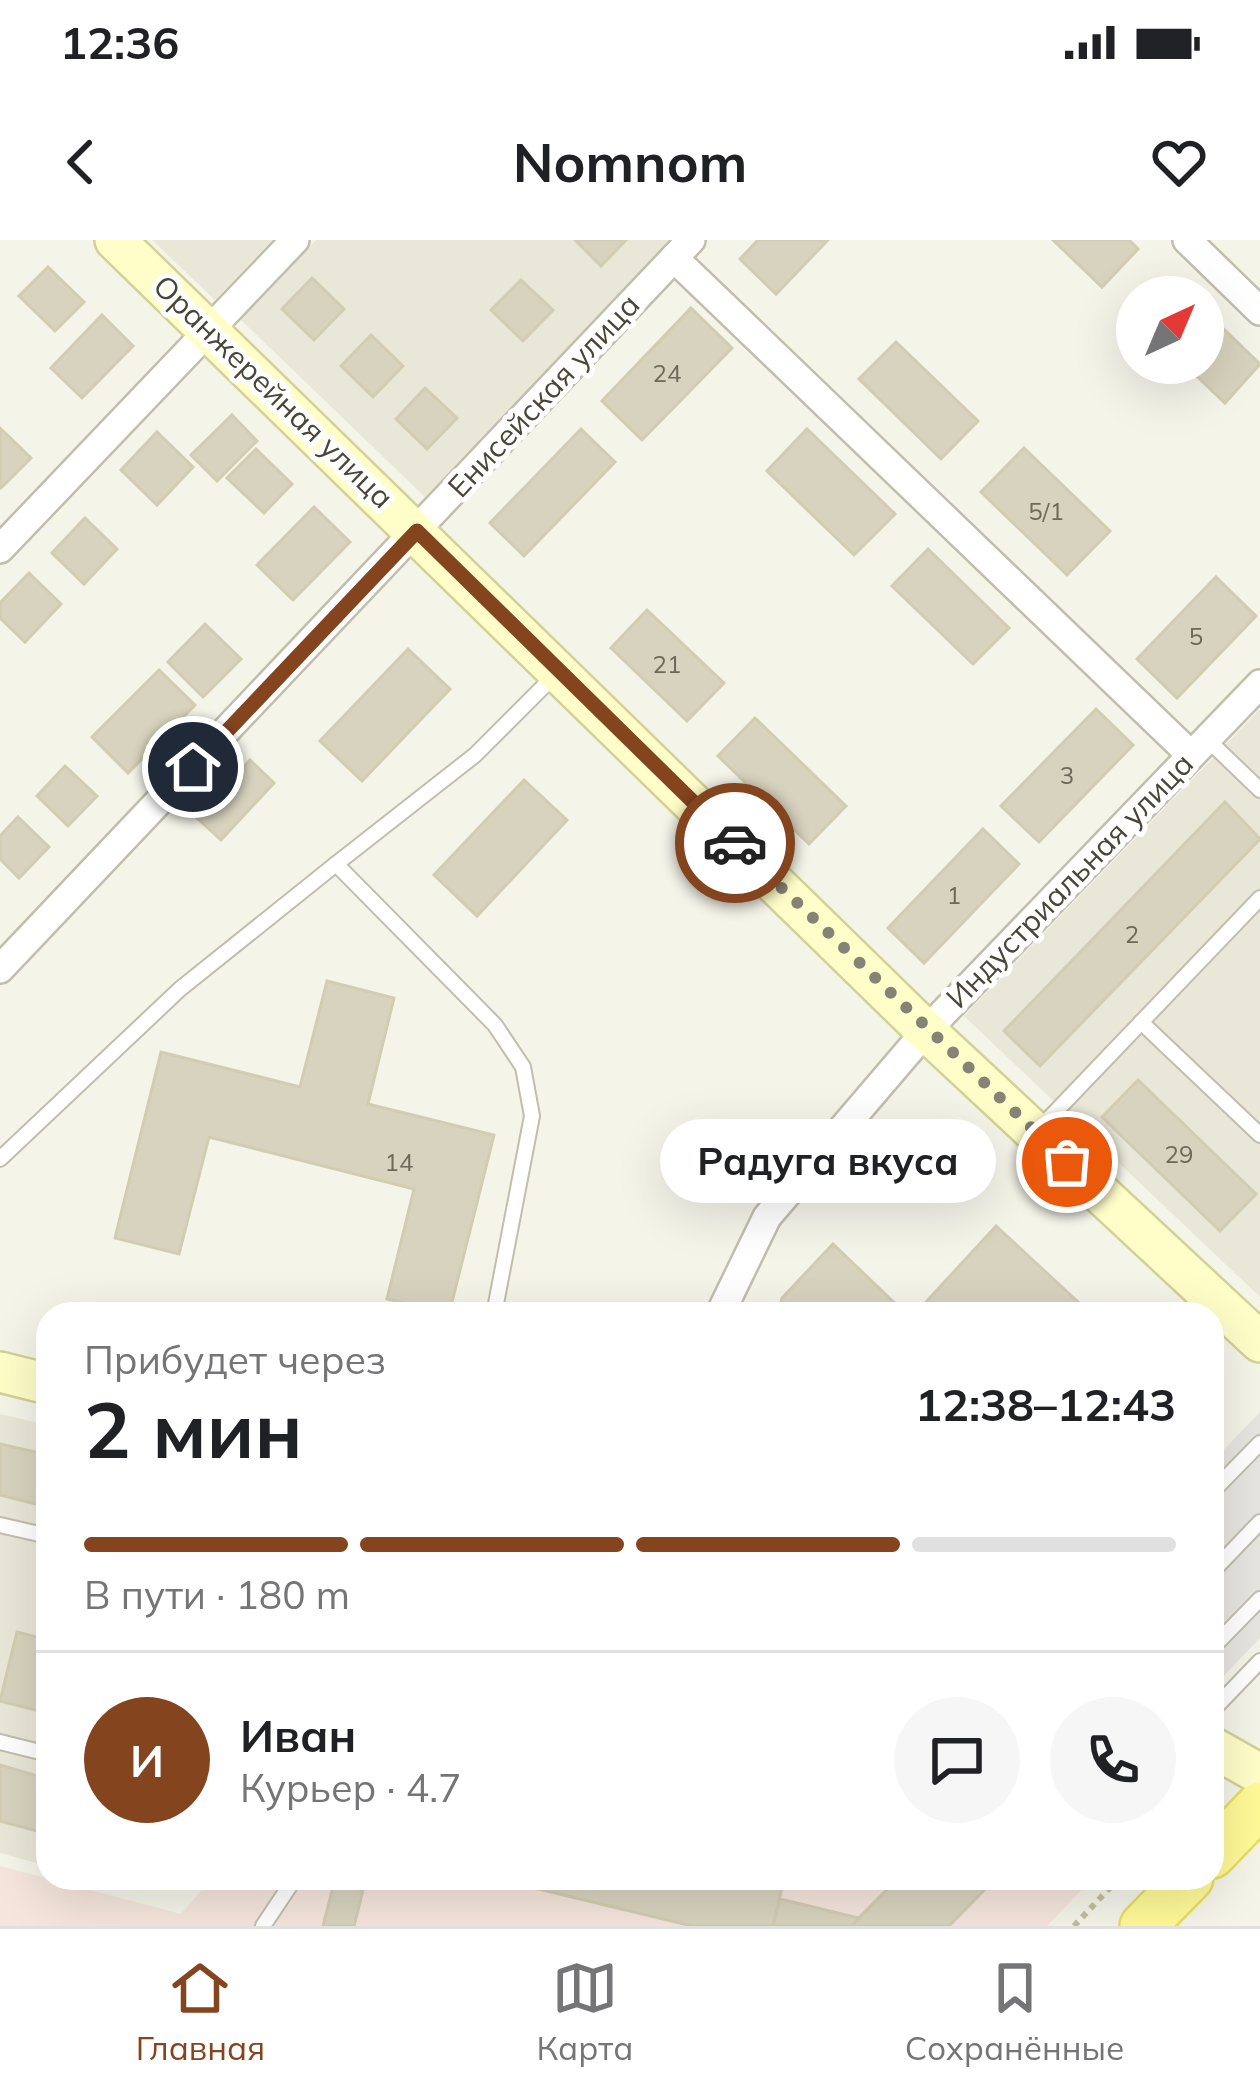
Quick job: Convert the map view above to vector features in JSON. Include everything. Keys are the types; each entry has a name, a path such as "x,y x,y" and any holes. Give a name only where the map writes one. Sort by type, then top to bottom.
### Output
{"main road":[{"name":"Оранжерейная улица","path":"115,240 926,1031 1217,1302"},
{"name":"Оранжерейная улица","path":"1224,1308 1260,1342"},
{"path":"0,1372 36,1381"},
{"path":"1224,1754 1260,1774"},
{"path":"1224,1843 1260,1804"},
{"path":"1143,1926 1178,1890"}],"street":[{"path":"0,549 295,240"},
{"path":"1187,240 1260,311"},
{"path":"683,249 1199,747"},
{"name":"Енисейская улица","path":"0,969 683,249"},
{"name":"Индустриальная улица","path":"726,1302 767,1217 926,1031 1260,684"}],"lane":[{"path":"0,1159 180,989 475,755 559,670"},
{"path":"1199,747 1260,790"},
{"path":"335,864 495,1025 523,1067 532,1116 496,1302"},
{"path":"1036,1132 1260,898"},
{"path":"1141,1022 1260,1136"},
{"path":"1224,1480 1260,1443"},
{"path":"1224,1560 1260,1522"},
{"path":"0,1525 36,1533"},
{"path":"1224,1636 1260,1599"},
{"path":"1224,1698 1260,1661"},
{"path":"0,1742 36,1751"},
{"path":"263,1926 287,1890"}],"path":[{"path":"1074,1926 1108,1890"}],"shaded area":[{"path":"152,240 272,240 215,300"},
{"path":"316,240 669,240 425,497 240,319"},
{"path":"1260,709 1260,1297 964,1016"},
{"path":"1260,1412 1260,1638 1224,1676 1224,1450"},
{"path":"0,1414 36,1422 36,1863 0,1853"},
{"path":"0,1866 36,1876 36,1890 90,1890 181,1914 202,1890 1082,1890 1047,1926 0,1926"}],"building":[{"path":"575,240 626,240 601,266"},
{"path":"758,240 828,240 776,294 740,259"},
{"path":"1053,240 1129,240 1138,249 1102,287"},
{"path":"48,267 84,302 55,331 19,296"},
{"path":"312,278 344,309 314,340 282,309"},
{"path":"521,280 553,310 523,341 491,310"},
{"path":"691,308 732,348 642,440 602,401"},
{"path":"102,315 133,346 82,398 51,368"},
{"path":"1224,329 1260,364 1225,403 1205,384 1224,384"},
{"path":"371,335 403,366 373,397 341,366"},
{"path":"896,342 978,421 941,459 859,379"},
{"path":"425,388 457,418 427,449 396,419"},
{"path":"232,415 257,441 217,481 191,455"},
{"path":"0,428 31,458 1,488 0,487"},
{"path":"581,429 615,462 524,556 490,523"},
{"path":"807,429 895,514 854,555 767,471"},
{"path":"157,432 193,467 157,505 121,470"},
{"path":"1024,448 1110,531 1067,575 981,492"},
{"path":"256,449 292,484 264,513 227,478"},
{"path":"314,507 350,542 293,600 257,565"},
{"path":"85,518 117,549 84,584 52,553"},
{"path":"928,549 1009,628 973,664 892,586"},
{"path":"29,573 61,604 25,642 0,618 0,603"},
{"path":"1216,577 1256,616 1177,698 1137,659"},
{"path":"647,610 724,683 687,721 611,648"},
{"path":"205,624 241,659 203,697 168,662"},
{"path":"408,649 450,689 362,781 320,741"},
{"path":"159,670 195,705 128,773 92,737"},
{"path":"1096,709 1133,745 1039,842 1001,806"},
{"path":"755,718 846,806 809,844 718,756"},
{"path":"250,760 274,783 221,840 197,818"},
{"path":"65,766 97,796 68,826 37,796"},
{"path":"524,780 567,820 477,916 434,875"},
{"path":"1225,802 1260,839 1040,1066 1004,1031"},
{"path":"18,817 49,847 19,878 0,859 0,836"},
{"path":"983,829 1019,864 924,963 888,928"},
{"path":"327,981 394,998 368,1104 494,1135 452,1302 387,1299 414,1189 209,1137 179,1254 115,1238 161,1052 300,1087"},
{"path":"1138,1080 1256,1194 1220,1231 1102,1117"},
{"path":"910,1132 936,1157 920,1174 894,1149"},
{"path":"996,1226 1078,1302 926,1302"},
{"path":"833,1244 893,1302 781,1302"},
{"path":"0,1444 36,1452 36,1504 0,1495"},
{"path":"17,1632 36,1637 36,1710 0,1701"},
{"path":"0,1765 36,1776 36,1831 0,1821"},
{"path":"332,1890 363,1890 354,1926 323,1926"},
{"path":"543,1890 781,1890 773,1926 692,1926"},
{"path":"886,1890 984,1890 949,1926 851,1926"},
{"path":"780,1899 859,1918 851,1926 773,1926"}],"way so far":[{"path":"735,843 1067,1162"}],"place":[{"name":"Радуга вкуса","path":"1067,1162"}],"route":[{"path":"193,767 417,531 735,843"}]}
